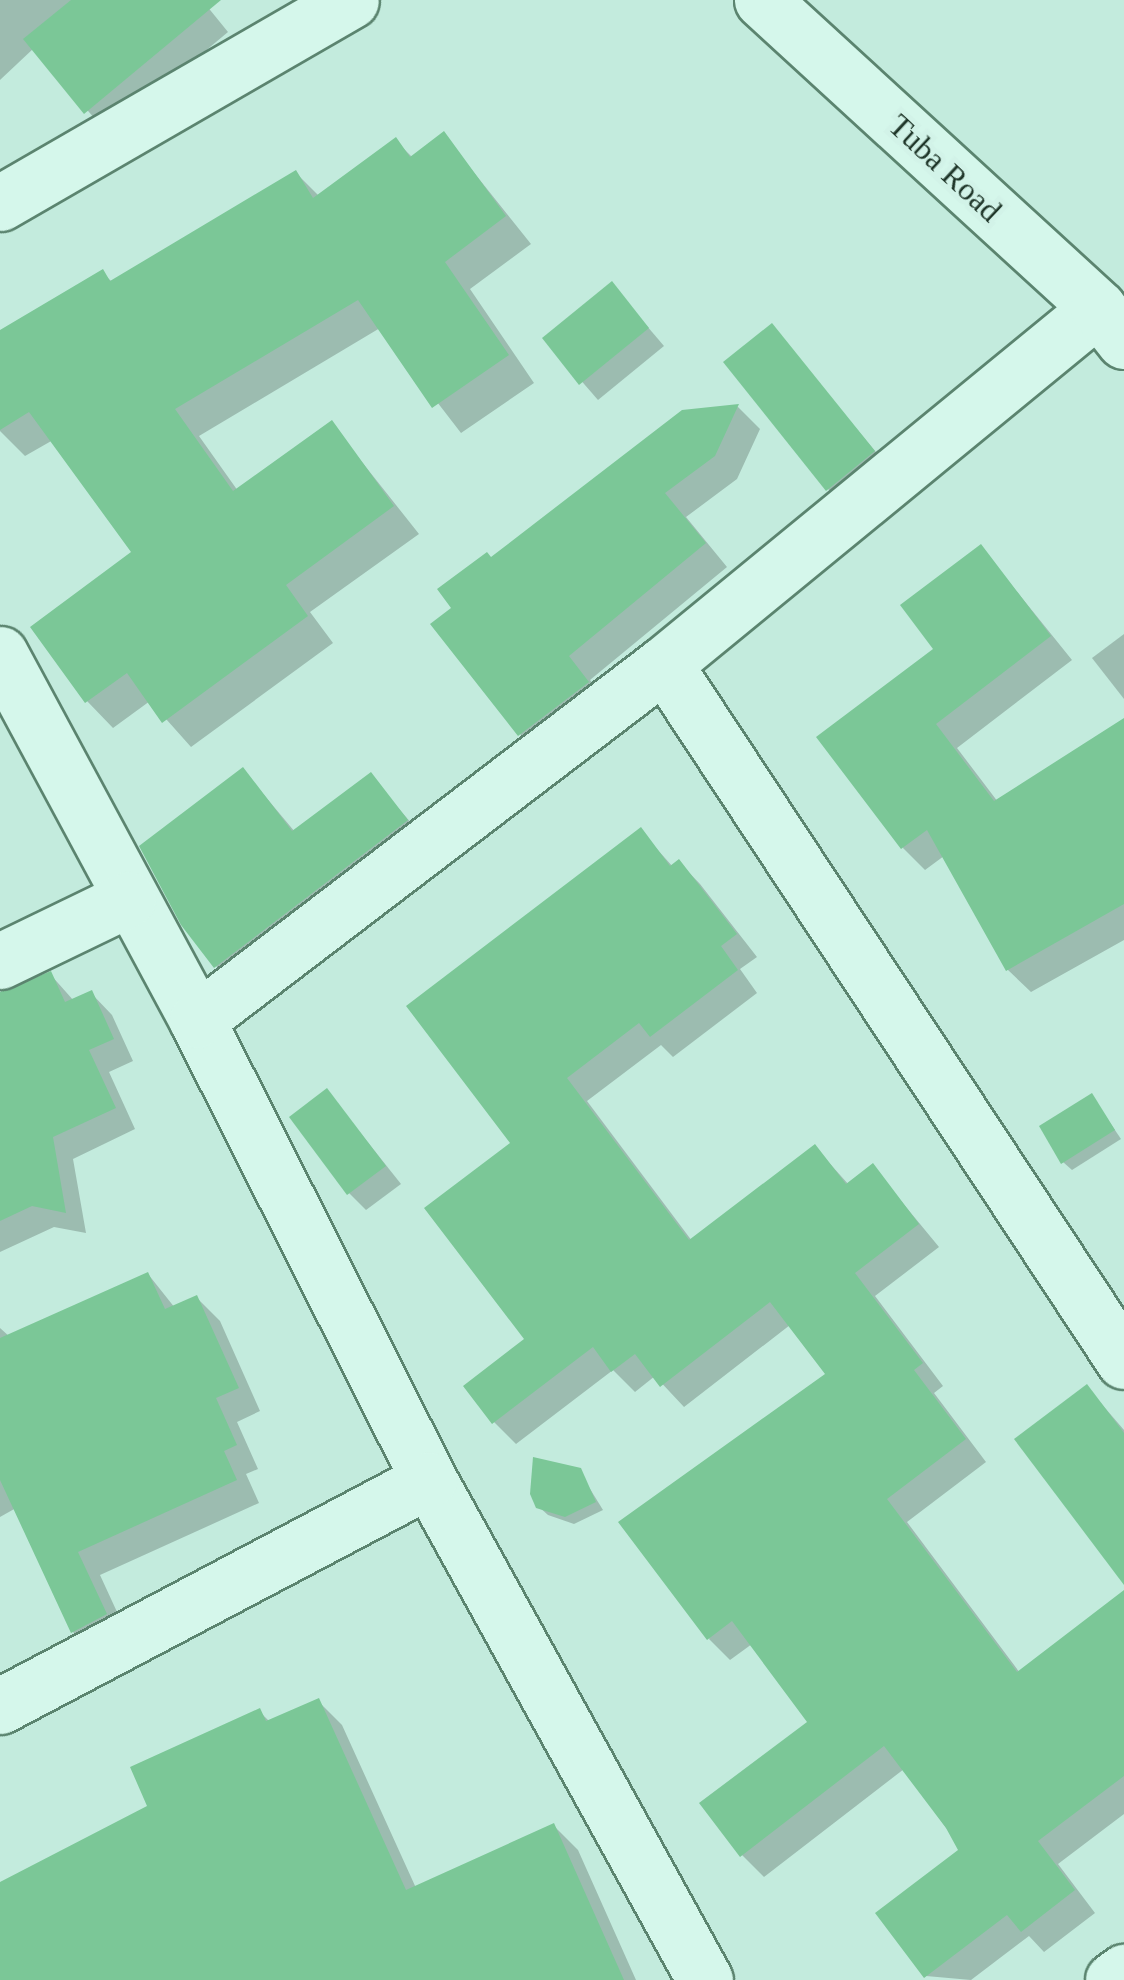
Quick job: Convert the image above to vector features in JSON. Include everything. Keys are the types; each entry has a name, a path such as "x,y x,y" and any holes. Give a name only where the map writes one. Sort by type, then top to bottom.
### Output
{"street":[{"path":"0,203 351,0"},
{"name":"Tuba Road","path":"762,0 1111,324"},
{"path":"197,1020 1111,324"},
{"path":"0,654 128,899 197,1020 429,1480 705,1980"},
{"path":"664,664 1124,1361"},
{"path":"0,961 128,899"},
{"path":"0,1706 429,1480"},
{"path":"1113,1980 1124,1972"}],"building":[{"path":"71,0 221,0 84,114 23,39"},
{"path":"444,131 506,216 445,262 509,355 432,408 358,300 175,409 233,491 332,420 394,506 286,585 308,616 162,723 127,673 85,703 30,627 131,552 29,412 0,430 0,330 103,269 110,281 296,170 313,198 396,137 410,157"},
{"path":"612,281 649,328 579,385 542,338"},
{"path":"772,323 875,451 826,491 723,362"},
{"path":"739,404 715,456 665,493 706,543 569,656 589,682 518,736 430,624 451,608 437,589 487,552 491,557 682,410"},
{"path":"981,544 1051,636 936,724 994,801 1124,718 1124,904 1006,971 927,830 901,849 816,737 933,649 900,605"},
{"path":"243,767 292,831 371,772 408,820 214,968 181,925 139,846"},
{"path":"641,827 670,866 679,859 737,934 721,946 738,970 650,1037 639,1023 567,1078 689,1240 815,1144 846,1184 873,1163 919,1224 855,1273 923,1363 914,1370 966,1439 887,1499 1017,1672 1124,1590 1124,1776 1038,1841 1075,1890 1021,1932 1007,1915 924,1978 875,1913 958,1850 946,1828 884,1746 740,1857 699,1803 807,1722 732,1621 707,1640 618,1522 825,1374 770,1302 660,1387 635,1354 611,1372 593,1347 492,1424 463,1386 524,1339 424,1208 510,1143 406,1006"},
{"path":"51,971 65,1002 92,990 114,1039 89,1050 116,1108 53,1137 66,1213 32,1206 0,1221 0,992"},
{"path":"327,1088 386,1166 347,1195 289,1117"},
{"path":"1092,1093 1115,1130 1061,1164 1039,1126"},
{"path":"148,1272 165,1309 197,1295 239,1388 216,1398 237,1445 224,1451 237,1480 78,1552 107,1614 71,1633 0,1480 0,1338"},
{"path":"1087,1384 1124,1433 1124,1585 1014,1439"},
{"path":"533,1457 581,1468 596,1502 565,1517 536,1508 530,1494"},
{"path":"319,1698 406,1890 554,1823 624,1980 0,1980 0,1882 147,1806 130,1767 260,1708 266,1721"}]}
